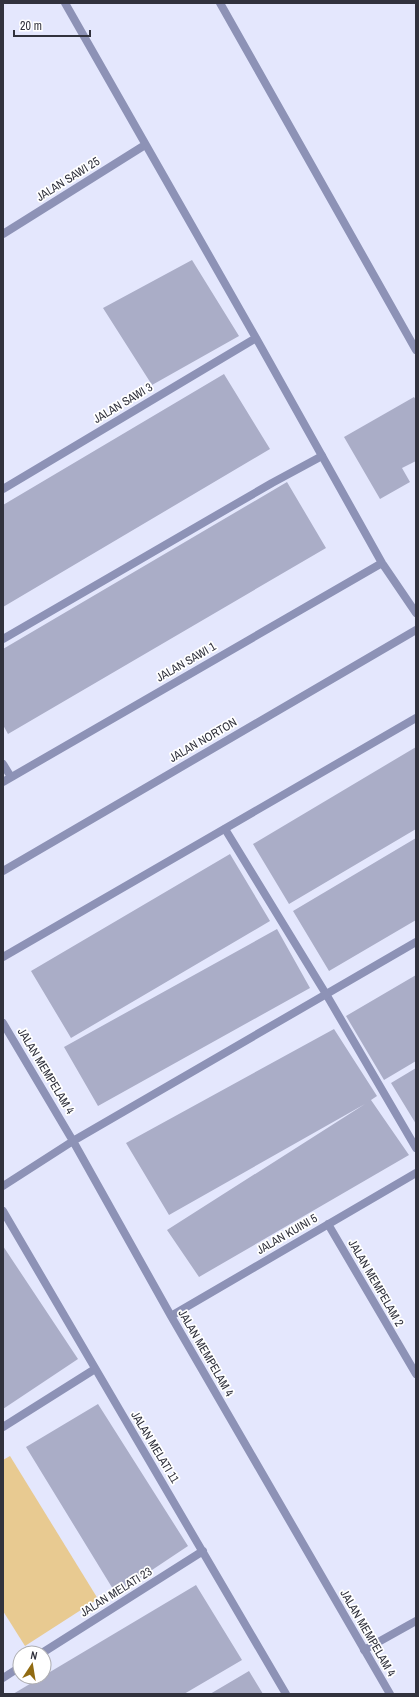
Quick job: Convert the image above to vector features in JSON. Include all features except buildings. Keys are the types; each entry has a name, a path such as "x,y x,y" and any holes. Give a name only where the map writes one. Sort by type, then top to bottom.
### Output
{"street":[{"path":"65,3 382,563 416,613"},
{"path":"220,3 416,350"},
{"name":"JALAN SAWI 25","path":"3,234 145,145"},
{"name":"JALAN SAWI 3","path":"3,489 256,338"},
{"path":"3,639 272,483 322,456"},
{"name":"JALAN SAWI 1","path":"7,780 382,563"},
{"name":"JALAN NORTON","path":"3,871 416,630"},
{"path":"3,957 416,718"},
{"path":"3,764 7,780"},
{"path":"225,829 326,994 416,1148"},
{"path":"3,1186 73,1141 416,942"},
{"name":"JALAN MEMPELAM 4","path":"3,1023 73,1141 171,1316 390,1694"},
{"name":"JALAN KUINI 5","path":"171,1316 416,1173"},
{"name":"JALAN MELATI 11","path":"3,1211 286,1694"},
{"name":"JALAN MEMPELAM 2","path":"328,1224 416,1374"},
{"path":"3,1427 95,1369"},
{"name":"JALAN MELATI 23","path":"52,1647 203,1551"},
{"path":"364,1650 416,1621"},
{"path":"3,1678 12,1672"}],"shaded area":[{"path":"10,1456 98,1599 27,1645 24,1645 3,1611 3,1460"}]}
